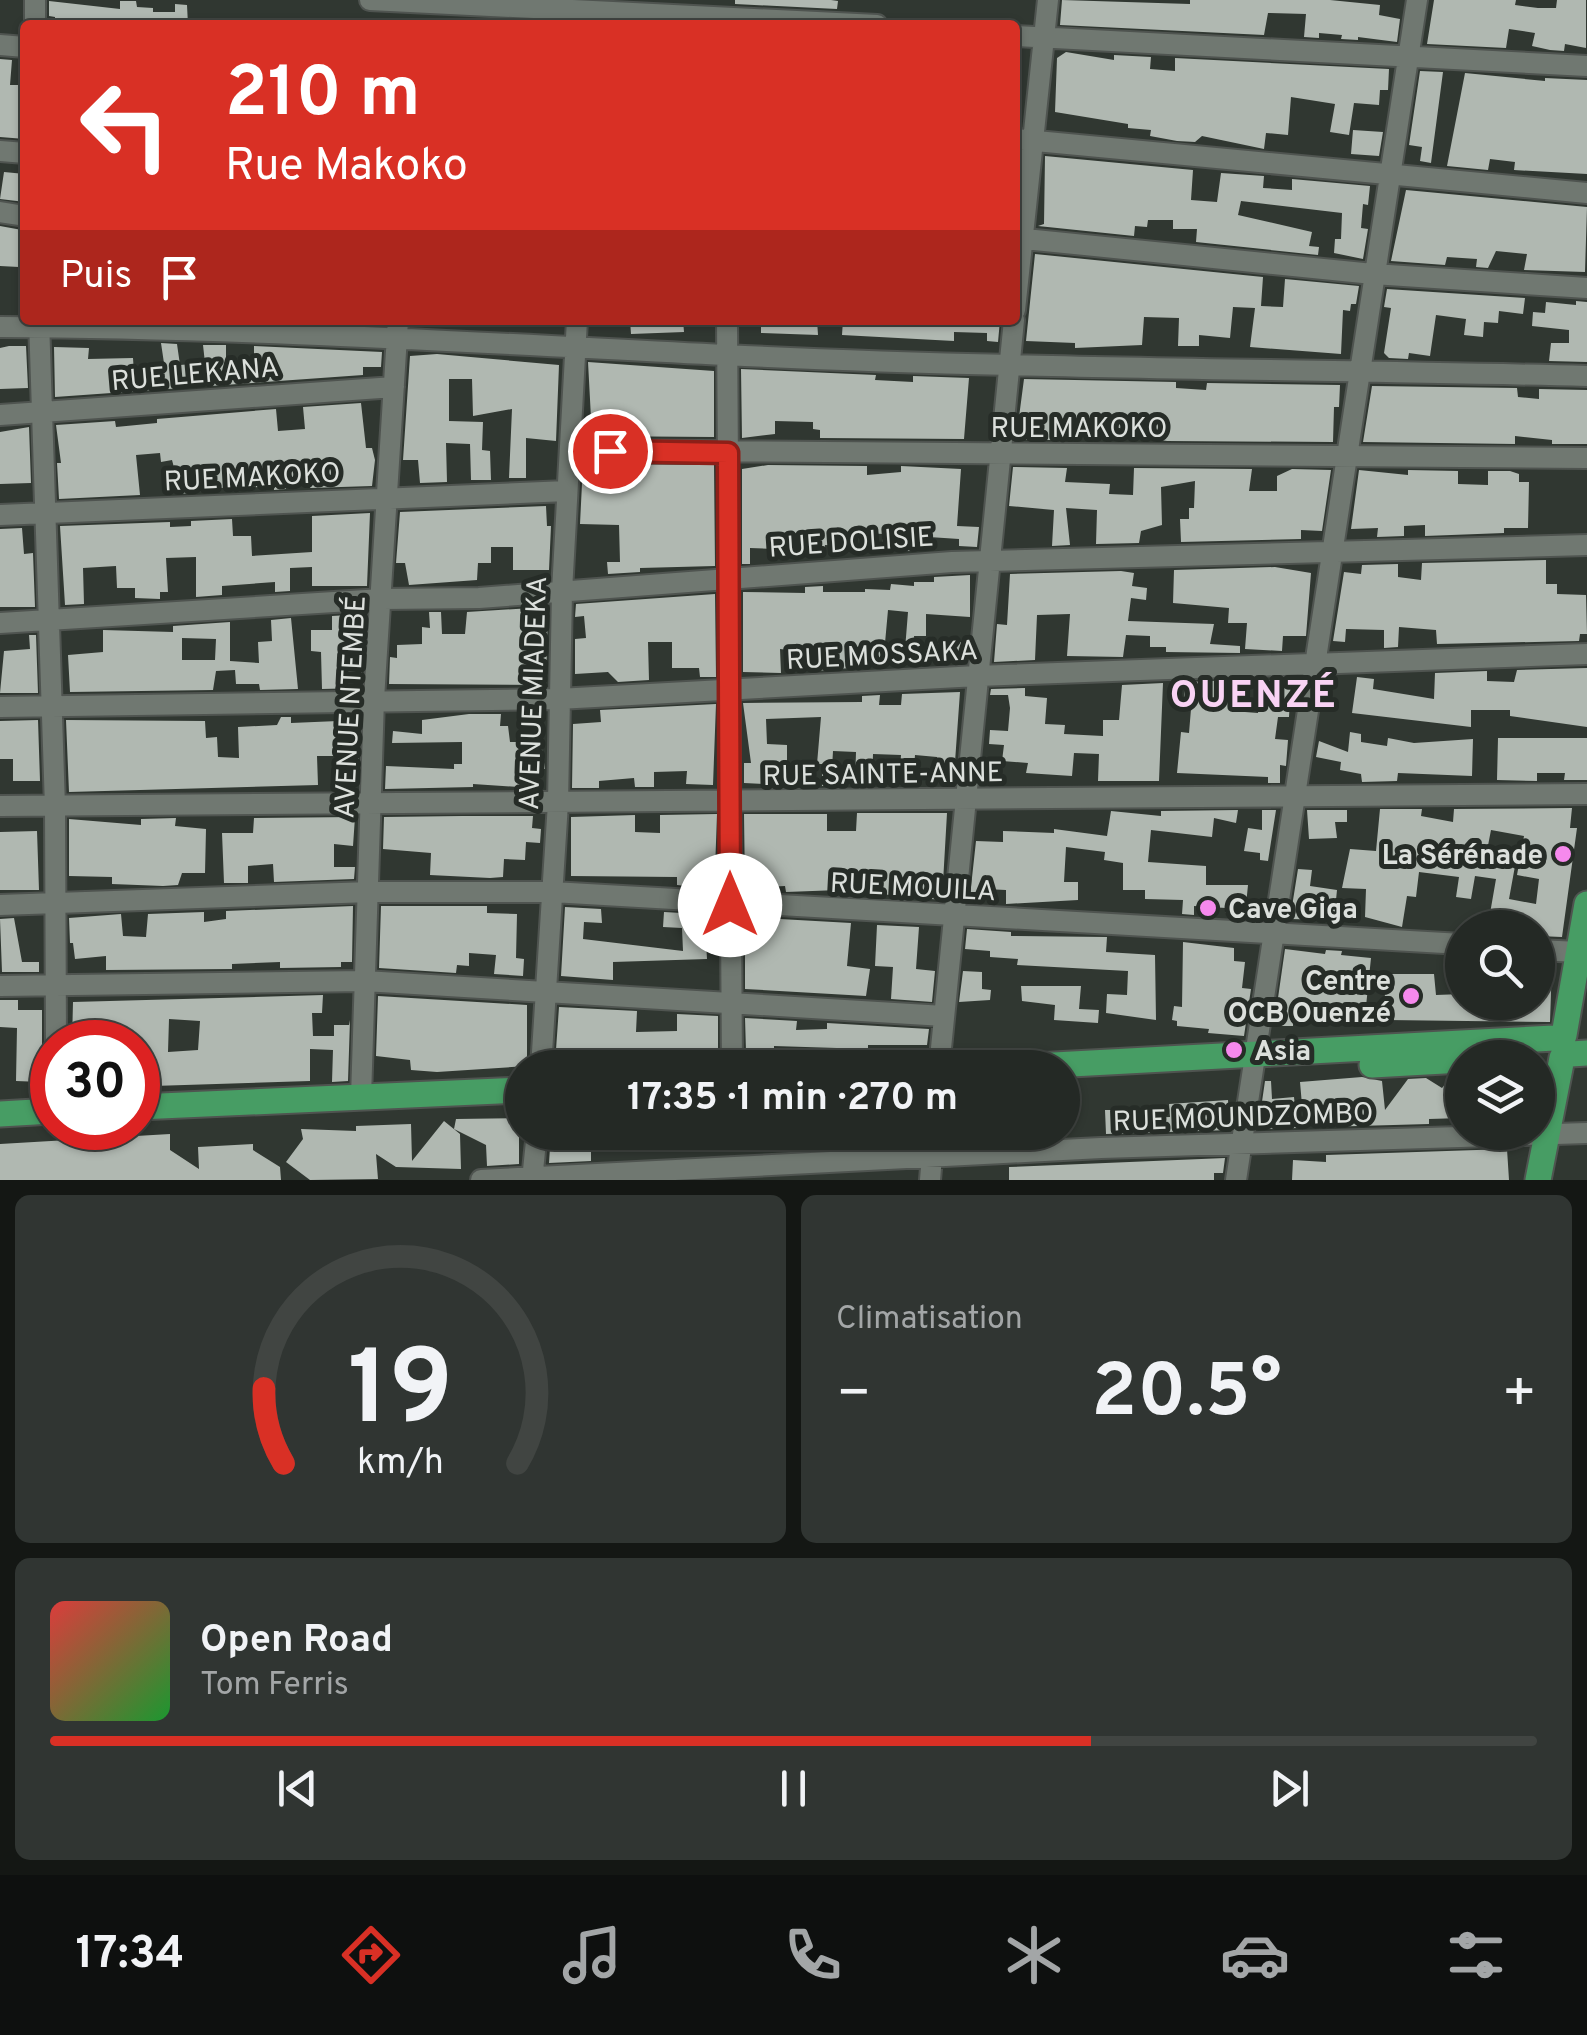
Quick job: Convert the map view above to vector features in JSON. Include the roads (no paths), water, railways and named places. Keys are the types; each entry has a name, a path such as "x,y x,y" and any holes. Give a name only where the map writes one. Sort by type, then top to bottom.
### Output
{"main road":[{"path":"1555,1093 1587,904"},
{"path":"1080,1066 1565,1049"},
{"path":"1080,1075 1255,1061 1445,1060"},
{"path":"160,1107 505,1091"},
{"path":"160,1121 505,1107"},
{"path":"0,1114 30,1113"},
{"path":"0,1128 30,1127"},
{"path":"1538,1180 1544,1150"}],"street":[{"path":"370,0 809,20"},
{"path":"1048,0 1024,140 1020,239 1373,274 1587,288"},
{"path":"1236,1180 1417,0"},
{"path":"1020,36 1587,66"},
{"path":"1024,140 1587,193"},
{"path":"0,327 26,325"},
{"path":"39,325 55,807 56,1020"},
{"path":"99,325 397,330 727,355 1587,376"},
{"name":"AVENUE MIADEKA","path":"542,1050 558,803 562,591 577,325"},
{"path":"727,325 732,1050"},
{"path":"941,1050 989,561 1004,455 1013,325"},
{"name":"AVENUE NTEMBÉ","path":"361,1096 374,699 397,330"},
{"name":"RUE LEKANA","path":"0,415 394,387"},
{"name":"RUE MAKOKO","path":"571,450 1587,458"},
{"name":"RUE MAKOKO","path":"0,516 567,491"},
{"name":"RUE DOLISIE","path":"0,623 562,591 731,576 989,561 1587,545"},
{"name":"RUE MOSSAKA","path":"0,708 558,699 977,676 1587,654"},
{"name":"RUE SAINTE-ANNE","path":"0,806 1587,794"},
{"name":"RUE MOUILA","path":"0,905 370,892 552,892 1445,943"},
{"path":"1555,951 1578,952"},
{"path":"0,986 364,981 944,1016"},
{"name":"RUE MOUNDZOMBO","path":"1555,1134 1587,1132"},
{"name":"RUE MOUNDZOMBO","path":"481,1180 931,1170 1242,1143 1445,1137"},
{"path":"532,1178 535,1150"}],"place":[{"name":"La Sérénade","path":"1563,854"},
{"name":"Cave Giga","path":"1208,908"},
{"name":"Centre OCB Ouenzé","path":"1411,996"},
{"name":"Asia","path":"1234,1050"}],"district":[{"name":"OUENZÉ","path":"1254,694"}]}
